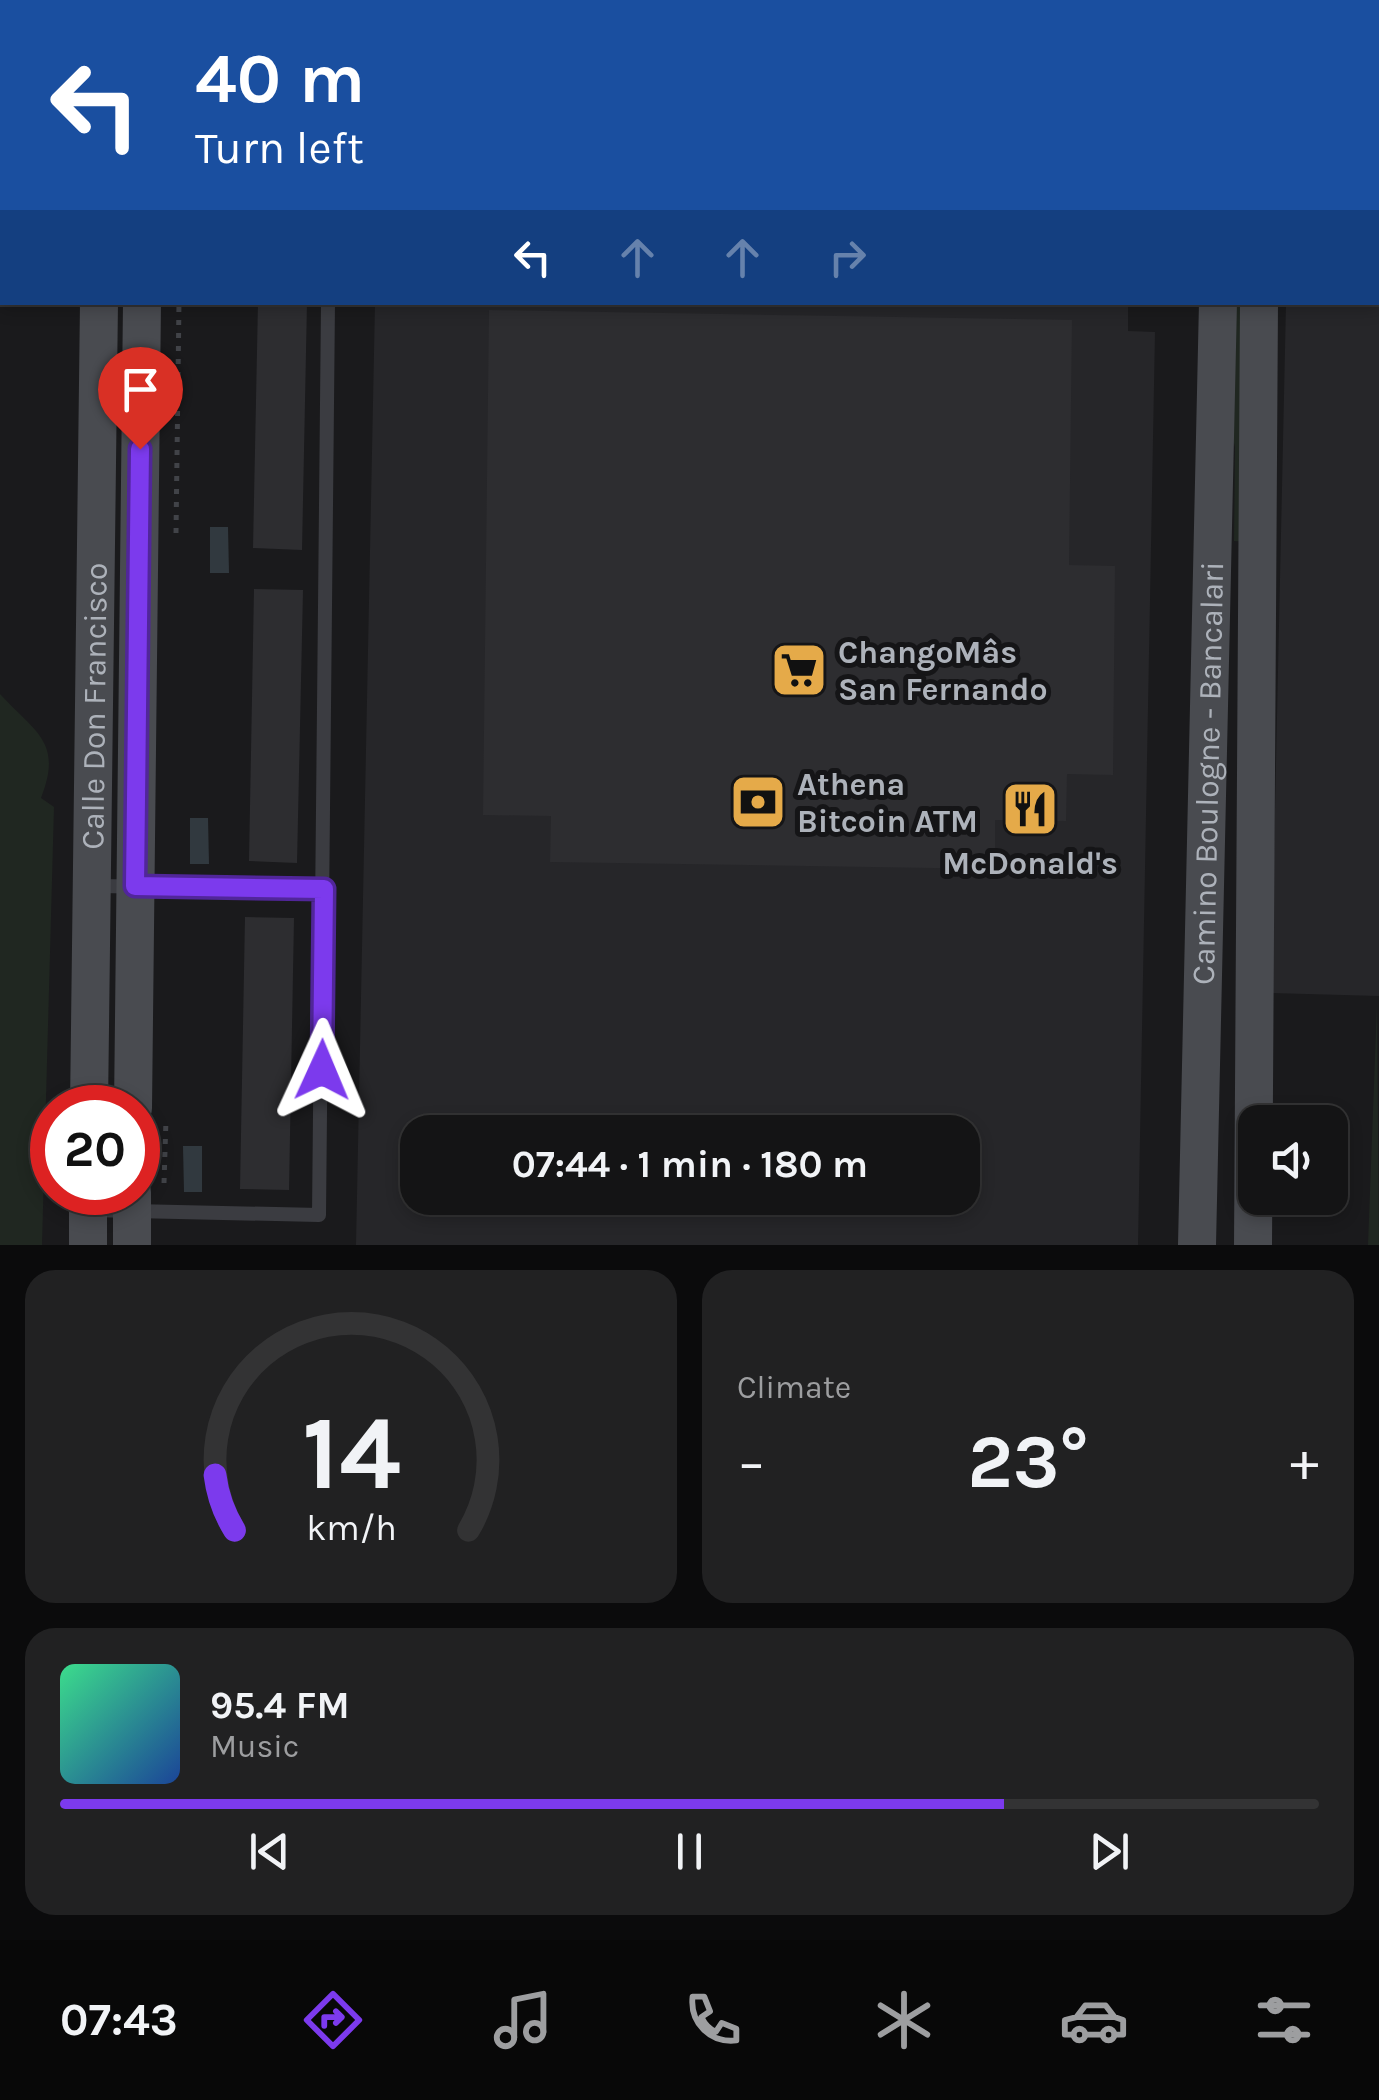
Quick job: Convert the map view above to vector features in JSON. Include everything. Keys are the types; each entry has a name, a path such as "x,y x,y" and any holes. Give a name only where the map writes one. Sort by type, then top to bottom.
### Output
{"main road":[{"name":"Calle Don Francisco","path":"89,1085 99,305"},
{"name":"Calle Don Francisco","path":"133,1085 142,305"},
{"name":"Camino Boulogne - Bancalari","path":"1197,1245 1218,305"},
{"name":"Camino Boulogne - Bancalari","path":"1253,1245 1259,305"}],"lane":[{"path":"88,1216 319,1215 328,305"},
{"path":"92,886 324,889"}],"shaded area":[{"path":"375,305 1128,305 1128,331 1155,332 1138,1245 356,1245"},
{"path":"1230,305 1248,305 1248,542 1234,541 1235,447 1222,395"},
{"path":"1286,305 1379,305 1379,996 1271,993"},
{"path":"210,527 228,527 229,573 210,573"},
{"path":"0,694 42,740 49,764 41,798 54,807 46,1085 30,1085 30,1215 43,1215 42,1245 0,1245"},
{"path":"190,818 208,818 209,864 190,864"},
{"path":"1377,1004 1379,1245 1368,1245"},
{"path":"183,1146 202,1146 202,1192 184,1192"}],"building":[{"path":"258,305 307,305 302,550 253,548"},
{"name":"ChangoMâs San Fernando","path":"489,310 1072,320 1069,565 1115,566 1113,775 1067,774 1066,821 995,820 995,869 550,862 551,816 483,815"},
{"path":"254,589 303,590 297,863 249,861"},
{"path":"245,917 294,918 289,1190 240,1189"}],"place":[{"name":"ChangoMâs San Fernando","path":"799,670"},
{"name":"Athena Bitcoin ATM","path":"758,802"},
{"name":"McDonald's","path":"1030,809"}],"route":[{"path":"140,449 135,886 324,889 322,1070"}]}
